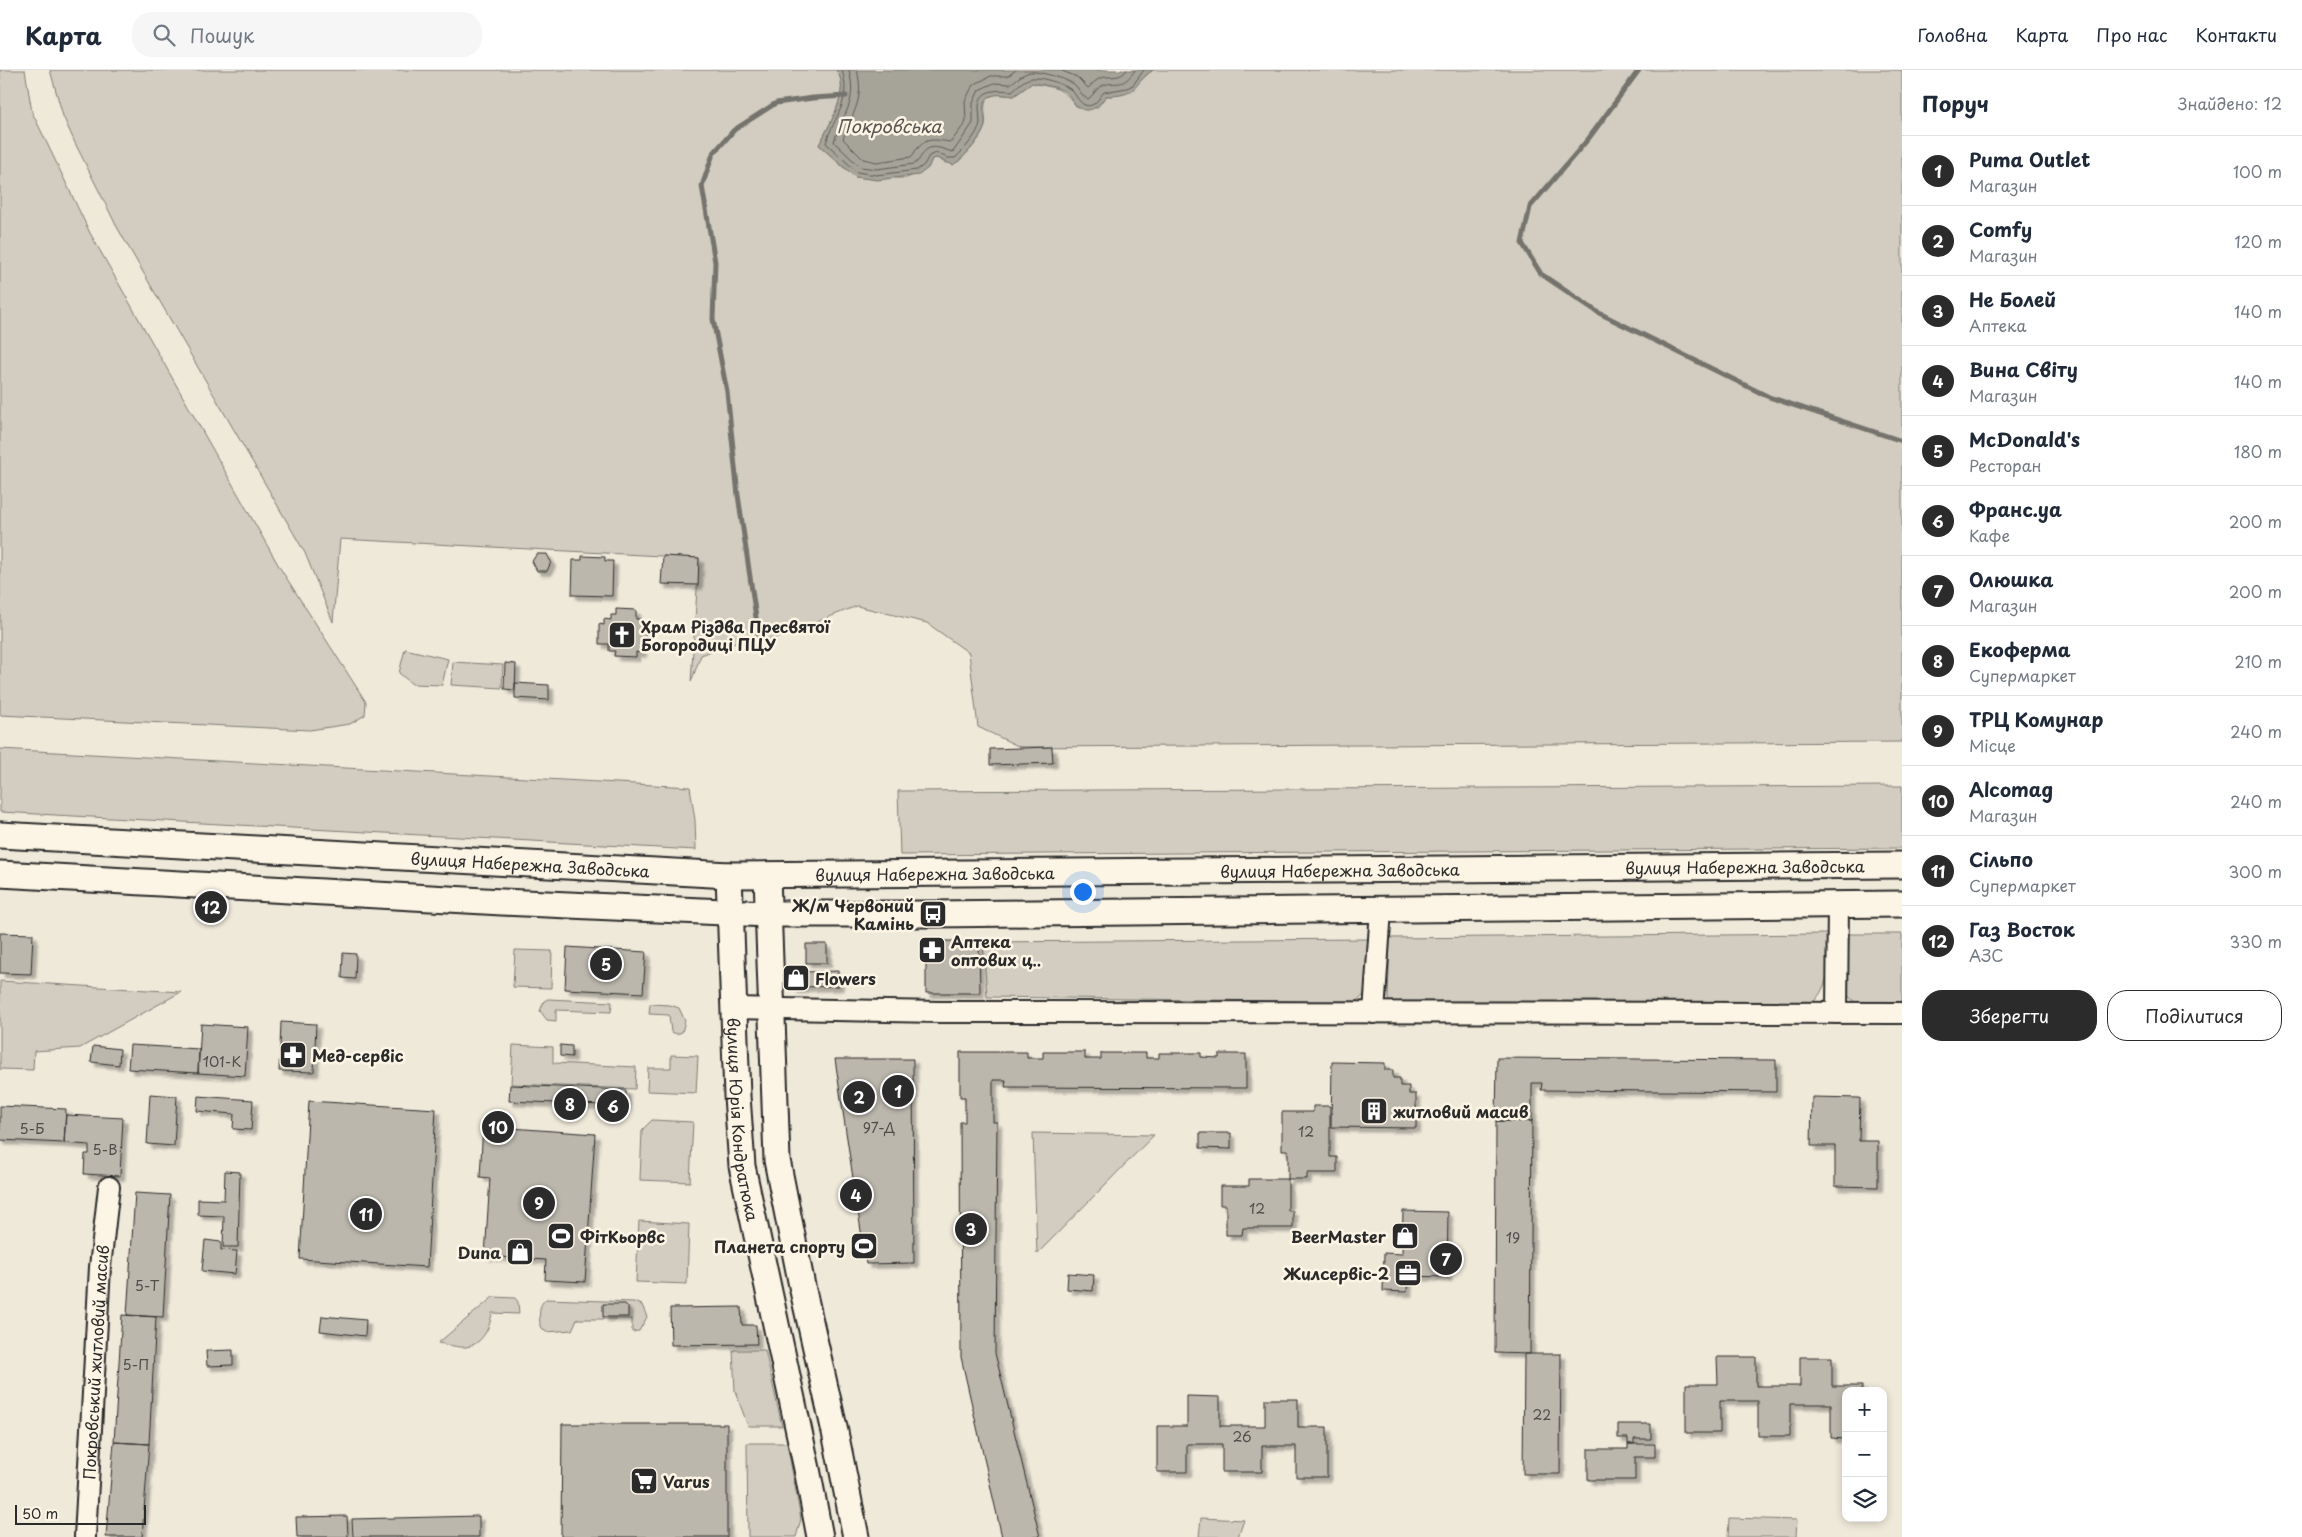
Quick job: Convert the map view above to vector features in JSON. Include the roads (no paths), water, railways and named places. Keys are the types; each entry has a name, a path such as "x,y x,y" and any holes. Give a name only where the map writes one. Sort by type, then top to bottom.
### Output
{"main road":[{"name":"вулиця Набережна Заводська","path":"0,836 729,876 1902,865"},
{"path":"0,874 768,914 1902,904"},
{"name":"вулиця Юрія Кондратюка","path":"729,876 742,1166 820,1537"},
{"name":"вулиця Юрія Кондратюка","path":"767,876 777,1160 856,1537"},
{"path":"807,1469 842,1463"}],"street":[{"path":"1837,1013 1838,904"},
{"path":"1374,1013 1381,909"},
{"path":"734,1008 939,1012 1902,1013"},
{"name":"Покровський житловий масив","path":"85,1537 100,1268 109,1187"}],"water":[{"name":"Покровська","path":"836,70 1153,70 1130,92 1106,96 1097,106 1090,110 1081,109 1067,93 1059,89 1032,83 1014,96 992,96 988,98 984,105 985,125 981,135 962,158 953,165 937,158 932,159 928,168 919,175 877,180 855,177 819,145 833,118 840,97 840,78"}],"waterway":[{"path":"1639,70 1589,138 1530,207 1522,243 1541,274 1599,313 1769,397 1902,441"},
{"path":"759,638 738,495 727,392 713,319 715,262 702,186 713,154 734,130 776,103 846,96"}],"place":[{"name":"Храм Різдва Пресвятої Богородиці ПЦУ","path":"622,635"},
{"name":"Газ Восток","path":"211,907"},
{"name":"Ж/м Червоний Камінь","path":"933,914"},
{"name":"Аптека оптових ц‥","path":"932,950"},
{"name":"McDonald's","path":"606,964"},
{"name":"Flowers","path":"796,978"},
{"name":"Мед-сервіс","path":"293,1055"},
{"name":"Puma Outlet","path":"898,1091"},
{"name":"Comfy","path":"859,1097"},
{"name":"Екоферма","path":"570,1104"},
{"name":"Франс.уа","path":"613,1106"},
{"name":"житловий масив","path":"1374,1111"},
{"name":"Alcomag","path":"498,1127"},
{"name":"Вина Світу","path":"856,1195"},
{"name":"ТРЦ Комунар","path":"539,1203"},
{"name":"Сільпо","path":"366,1214"},
{"name":"Не Болей","path":"971,1229"},
{"name":"ФiтКьорвс","path":"561,1236"},
{"name":"BeerMaster","path":"1405,1236"},
{"name":"Планета спорту","path":"864,1246"},
{"name":"Duna","path":"520,1252"},
{"name":"Олюшка","path":"1446,1259"},
{"name":"Жилсервіс-2","path":"1408,1273"},
{"name":"Varus","path":"644,1481"}]}
